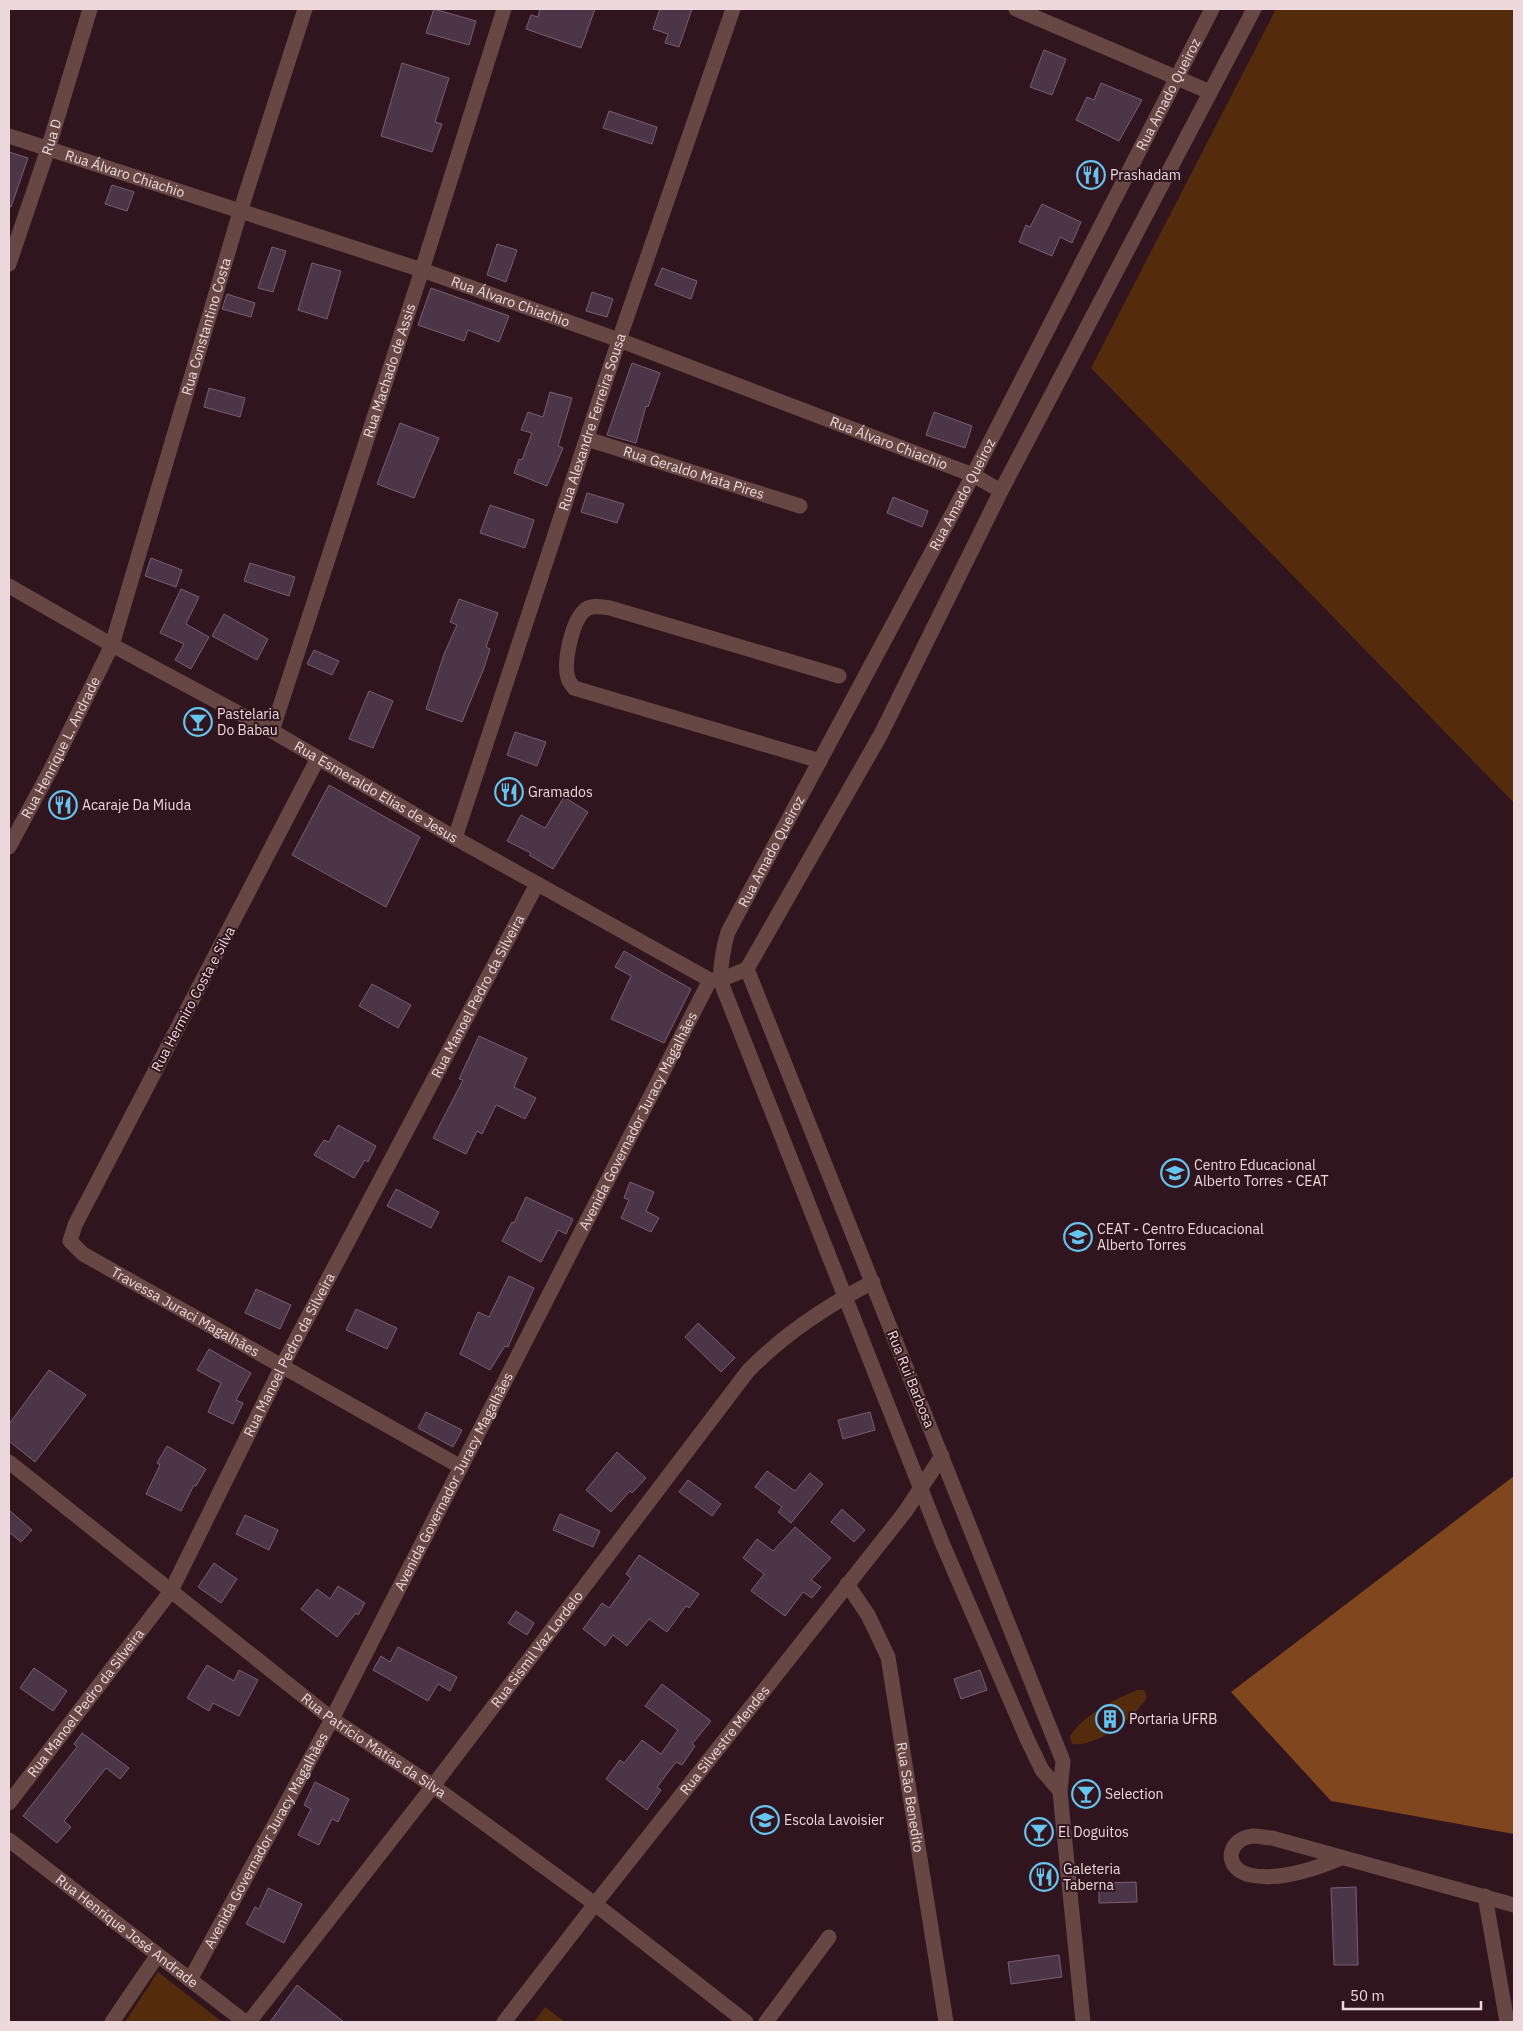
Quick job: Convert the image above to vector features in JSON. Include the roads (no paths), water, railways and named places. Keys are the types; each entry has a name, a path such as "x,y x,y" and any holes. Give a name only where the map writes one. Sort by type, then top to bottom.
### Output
{"street":[{"name":"Rua D","path":"9,264 48,149 90,9"},
{"name":"Rua Constantino Costa","path":"112,645 240,212 305,9"},
{"name":"Rua Machado de Assis","path":"272,731 422,270 504,9"},
{"name":"Rua Alexandre Ferreira Sousa","path":"455,838 619,340 733,9"},
{"path":"1016,9 1210,92"},
{"name":"Rua Amado Queiroz","path":"715,980 728,932 973,475 1175,77 1212,9"},
{"path":"1060,1791 1042,1770 1016,1716 921,1490 715,980 747,969 881,734 1001,491 1254,9"},
{"name":"Rua Álvaro Chiachio","path":"9,136 422,270 619,340 973,475 1001,491"},
{"name":"Rua Geraldo Mata Pires","path":"587,439 800,506"},
{"name":"Rua Esmeraldo Elias de Jesus","path":"9,586 112,645 272,731 537,884 715,980"},
{"path":"820,761 574,688 568,680 567,652 580,617 584,610 592,606 610,608 839,676"},
{"name":"Rua Henrique L. Andrade","path":"9,847 50,771 112,645"},
{"name":"Rua Hermiro Costa e Silva","path":"70,1241 79,1216 318,758"},
{"name":"Rua Manoel Pedro da Silveira","path":"9,1803 171,1591 282,1366 537,884"},
{"name":"Rua Rui Barbosa","path":"747,969 1062,1760 1060,1791 1083,2022"},
{"name":"Avenida Governador Juracy Magalhães","path":"190,1980 332,1719 715,980"},
{"name":"Travessa Juraci Magalhães","path":"70,1241 83,1254 461,1467"},
{"name":"Rua Sismil Vaz Lordelo","path":"247,2022 433,1786 748,1371 782,1337 844,1296 872,1282"},
{"name":"Rua Silvestre Mendes","path":"504,2022 921,1490 942,1456"},
{"name":"Rua Patrício Matias da Silva","path":"9,1462 332,1719 433,1786 595,1904 746,2022"},
{"name":"Rua São Benedito","path":"847,1584 868,1615 888,1657 946,2022"},
{"path":"1341,1858 1312,1868 1262,1876 1248,1875 1238,1870 1231,1860 1231,1850 1237,1842 1252,1836 1272,1838 1514,1905"},
{"name":"Rua Henrique José Andrade","path":"9,1840 156,1956 247,2022"},
{"path":"1485,1896 1507,2022"},
{"path":"766,2022 828,1937"},
{"path":"112,2022 156,1956"}],"place":[{"name":"Prashadam","path":"1091,175"},
{"name":"Pastelaria Do Babau","path":"198,722"},
{"name":"Gramados","path":"509,792"},
{"name":"Acaraje Da Miuda","path":"63,805"},
{"name":"Centro Educacional Alberto Torres - CEAT","path":"1175,1173"},
{"name":"CEAT - Centro Educacional Alberto Torres","path":"1078,1237"},
{"name":"Portaria UFRB","path":"1110,1719"},
{"name":"Selection","path":"1086,1794"},
{"name":"Escola Lavoisier","path":"765,1820"},
{"name":"El Doguitos","path":"1039,1832"},
{"name":"Galeteria Taberna","path":"1044,1877"}]}
